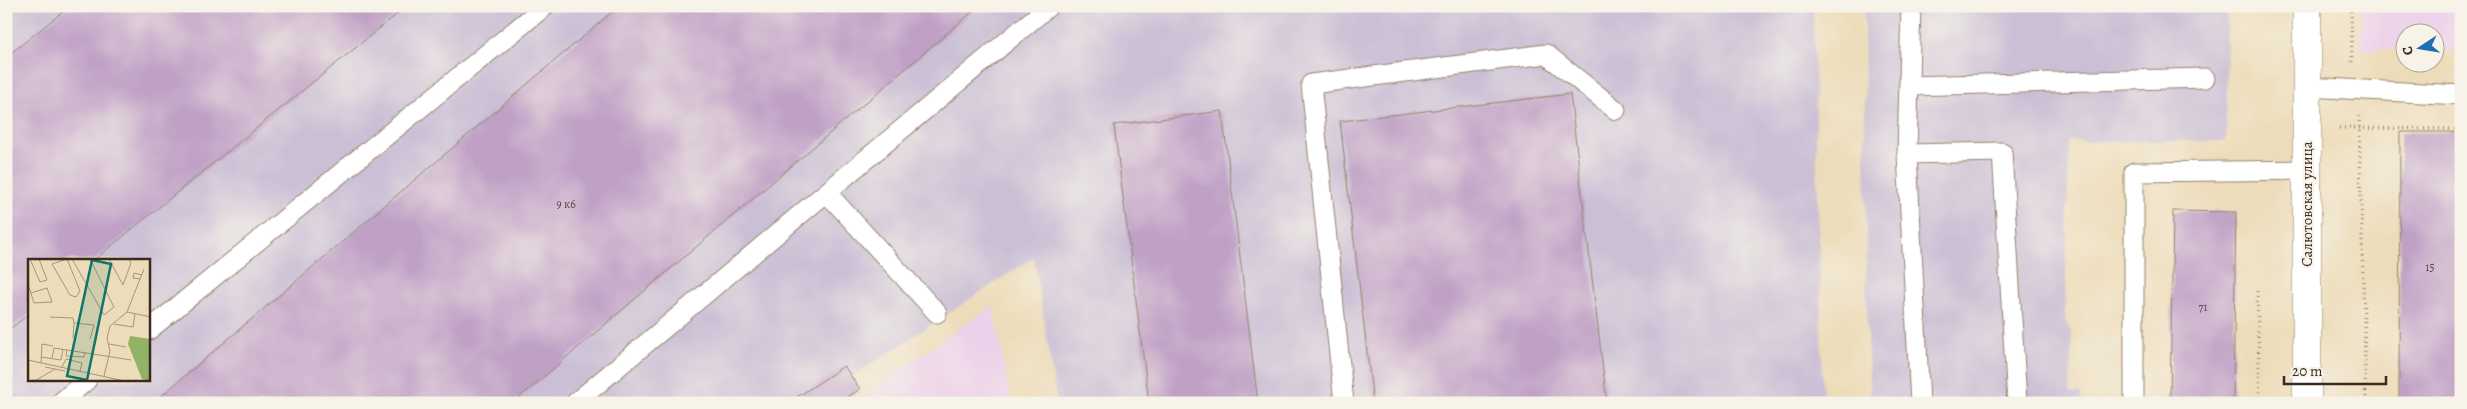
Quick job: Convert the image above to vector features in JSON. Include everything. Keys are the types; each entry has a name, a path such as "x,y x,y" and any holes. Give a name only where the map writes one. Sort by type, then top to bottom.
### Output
{"street":[{"name":"Салютовская улица","path":"2307,403 2308,6"}],"lane":[{"path":"150,329 545,6"},
{"path":"575,403 1049,6"},
{"path":"1911,6 1907,154 1920,403"},
{"path":"1344,403 1311,84 1546,54 1616,110"},
{"path":"1909,86 2205,78"},
{"path":"2307,87 2461,95"},
{"path":"1907,154 2002,152 2017,403"},
{"path":"2134,403 2134,172 2307,170"},
{"path":"828,193 936,312"},
{"path":"60,403 85,382"}],"path":[{"path":"2351,6 2351,57 2361,128 2366,403"},
{"path":"2307,128 2461,129"},
{"path":"2257,291 2260,403"}],"shaded area":[{"path":"6,6 1813,6 1823,403 1057,403 1034,257 812,403 6,403"},
{"path":"1864,6 2227,6 2226,141 2069,141 2065,320 2072,335 2070,393 2081,394 2081,403 1871,403 1867,338"},
{"path":"2361,6 2461,6 2461,51 2444,51 2444,22 2394,22 2394,50 2361,50"},
{"path":"993,305 1011,403 854,403"}],"building":[{"path":"70,6 407,6 95,259 28,259 28,315 6,332 6,57"},
{"path":"619,6 979,6 513,403 153,403"},
{"path":"1570,94 1607,403 1373,403 1340,121"},
{"path":"1222,111 1258,403 1149,403 1114,125"},
{"path":"2400,132 2461,132 2461,403 2399,403"},
{"path":"2173,211 2236,212 2233,403 2170,403"},
{"path":"844,366 860,389 839,403 788,403"}]}
